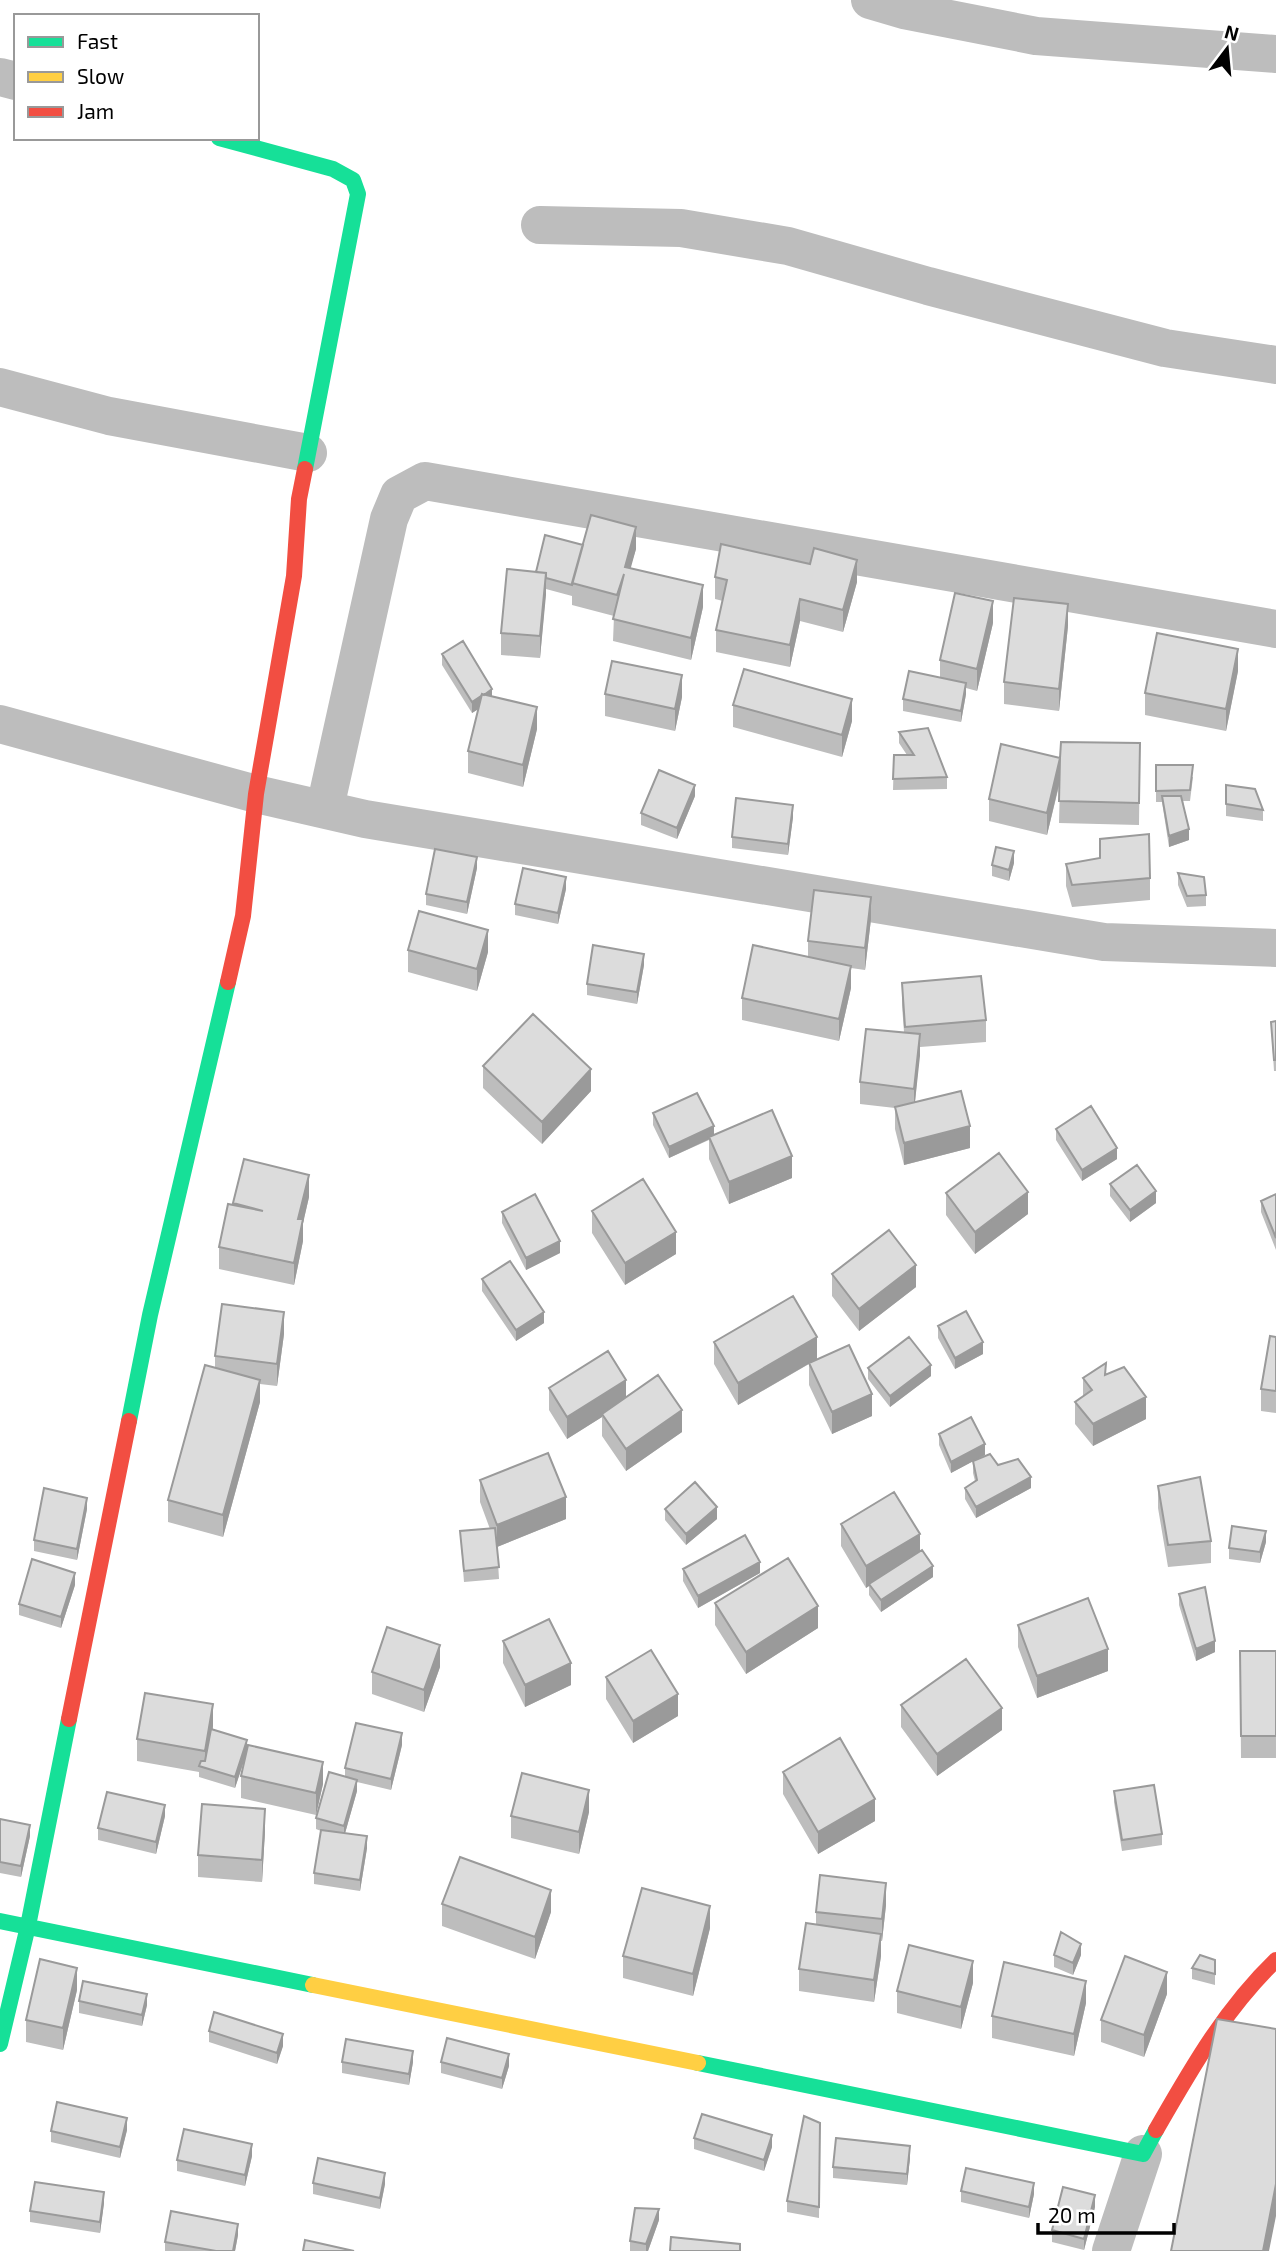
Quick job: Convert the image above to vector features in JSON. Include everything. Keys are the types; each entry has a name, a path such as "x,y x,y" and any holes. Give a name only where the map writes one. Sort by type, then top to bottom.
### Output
{"street":[{"path":"870,0 904,10 1036,36 1276,54"},
{"path":"0,2044 28,1926 150,1315 243,916 256,794 294,576 299,499 358,194 353,180 333,169 226,140"},
{"path":"540,225 681,228 788,246 1165,348 1276,365"},
{"path":"0,387 108,416 308,453"},
{"path":"325,808 389,519 399,495 425,481 1276,629"},
{"path":"0,724 256,794 365,819 1104,942 1276,948"},
{"path":"0,1921 1143,2154"},
{"path":"1111,2251 1143,2154 1178,2093 1239,1998 1276,1960"}],"building":[{"path":"591,515 636,527 625,567 703,585 691,638 613,619 624,574 617,595 572,583"},
{"path":"545,535 583,545 572,585 546,578 546,573 536,572"},
{"path":"721,544 810,564 814,548 857,560 843,610 800,599 790,645 716,630 727,580 715,577"},
{"path":"507,569 546,573 540,636 501,633"},
{"path":"955,593 993,601 977,669 940,660"},
{"path":"1014,598 1068,604 1059,689 1004,682"},
{"path":"1157,633 1238,649 1226,709 1145,693"},
{"path":"463,641 492,689 472,702 442,654"},
{"path":"612,661 682,675 675,709 605,694"},
{"path":"744,669 852,699 842,735 733,705"},
{"path":"909,671 966,683 961,711 903,699"},
{"path":"482,694 537,707 523,765 468,751"},
{"path":"928,728 947,777 893,779 894,755 914,755 899,732"},
{"path":"1061,742 1140,743 1139,803 1059,801"},
{"path":"1001,744 1060,758 1047,813 989,799"},
{"path":"1156,765 1193,765 1190,790 1156,791"},
{"path":"659,770 695,785 677,828 641,813"},
{"path":"1226,785 1255,789 1263,810 1226,804"},
{"path":"1162,796 1181,796 1189,829 1169,836"},
{"path":"736,798 793,805 788,844 732,837"},
{"path":"1149,834 1150,878 1072,885 1066,864 1100,858 1100,839"},
{"path":"996,847 1014,851 1009,870 992,865"},
{"path":"435,849 477,857 467,902 426,894"},
{"path":"523,868 566,877 558,913 515,904"},
{"path":"1178,873 1204,877 1206,895 1187,896"},
{"path":"814,890 871,897 865,948 808,941"},
{"path":"419,911 488,930 477,969 408,950"},
{"path":"593,945 644,954 637,992 587,984"},
{"path":"753,945 851,966 839,1019 742,998"},
{"path":"981,976 986,1020 905,1027 902,983"},
{"path":"533,1014 591,1069 542,1122 483,1066"},
{"path":"1276,1021 1276,1060 1274,1060 1271,1022"},
{"path":"866,1029 920,1034 914,1089 860,1082"},
{"path":"961,1091 970,1126 904,1143 895,1107"},
{"path":"697,1093 714,1126 669,1147 653,1113"},
{"path":"1091,1106 1117,1148 1082,1170 1056,1129"},
{"path":"772,1110 792,1156 729,1182 709,1137"},
{"path":"999,1153 1028,1192 975,1232 946,1193"},
{"path":"244,1159 309,1175 298,1219 303,1219 294,1263 219,1247 228,1204 263,1211 233,1203"},
{"path":"1137,1165 1156,1191 1130,1210 1110,1184"},
{"path":"643,1179 676,1232 625,1263 592,1211"},
{"path":"535,1194 560,1241 526,1258 502,1212"},
{"path":"1276,1194 1276,1238 1261,1201"},
{"path":"889,1230 916,1265 859,1309 832,1274"},
{"path":"510,1261 544,1312 516,1330 482,1279"},
{"path":"793,1296 817,1337 738,1383 714,1342"},
{"path":"222,1304 284,1312 277,1364 215,1356"},
{"path":"966,1311 983,1342 955,1358 938,1326"},
{"path":"1270,1336 1276,1337 1276,1391 1261,1389"},
{"path":"909,1337 931,1365 890,1396 868,1368"},
{"path":"849,1345 872,1394 832,1412 809,1363"},
{"path":"608,1351 626,1380 567,1417 549,1388"},
{"path":"1106,1363 1105,1375 1124,1367 1146,1397 1093,1424 1075,1402 1092,1390 1083,1378"},
{"path":"205,1365 260,1380 223,1515 168,1500"},
{"path":"658,1375 682,1410 626,1449 602,1414"},
{"path":"971,1417 985,1444 951,1462 939,1434"},
{"path":"548,1453 566,1497 497,1525 480,1480"},
{"path":"990,1454 998,1465 1018,1459 1031,1477 976,1507 965,1488 977,1480 973,1461"},
{"path":"1200,1477 1211,1541 1168,1545 1158,1486"},
{"path":"695,1482 717,1507 686,1534 665,1509"},
{"path":"44,1488 87,1498 77,1549 34,1540"},
{"path":"894,1492 920,1534 866,1566 841,1524"},
{"path":"1232,1526 1266,1531 1260,1552 1229,1548"},
{"path":"495,1528 499,1567 464,1571 460,1531"},
{"path":"745,1535 760,1562 698,1596 683,1569"},
{"path":"922,1550 933,1566 881,1600 869,1584"},
{"path":"788,1558 818,1606 746,1652 715,1603"},
{"path":"32,1559 75,1573 61,1617 19,1604"},
{"path":"1205,1587 1215,1641 1196,1649 1179,1594"},
{"path":"1088,1598 1108,1649 1037,1676 1018,1625"},
{"path":"549,1619 571,1663 525,1685 503,1641"},
{"path":"387,1627 440,1645 424,1690 372,1672"},
{"path":"651,1650 678,1694 633,1721 606,1677"},
{"path":"1240,1651 1276,1651 1276,1736 1241,1736"},
{"path":"966,1659 1002,1708 937,1754 901,1705"},
{"path":"145,1693 213,1704 205,1751 137,1739"},
{"path":"356,1723 402,1733 391,1779 345,1768"},
{"path":"211,1729 247,1740 235,1777 199,1766 201,1761 205,1761"},
{"path":"840,1738 875,1799 818,1832 783,1772"},
{"path":"248,1745 323,1762 316,1793 241,1776"},
{"path":"329,1772 357,1780 344,1826 316,1818"},
{"path":"522,1773 589,1790 579,1832 511,1816"},
{"path":"1154,1785 1162,1834 1122,1840 1114,1791"},
{"path":"107,1792 165,1805 156,1842 98,1828"},
{"path":"202,1804 265,1809 262,1860 198,1855"},
{"path":"0,1819 30,1825 21,1866 0,1862"},
{"path":"321,1830 367,1836 360,1880 314,1873"},
{"path":"460,1857 551,1890 535,1937 442,1904"},
{"path":"820,1875 886,1883 882,1919 816,1912"},
{"path":"642,1888 710,1906 693,1974 623,1956"},
{"path":"806,1923 881,1934 874,1980 799,1969"},
{"path":"1061,1932 1081,1944 1073,1963 1054,1955"},
{"path":"909,1945 973,1961 961,2007 897,1991"},
{"path":"1200,1955 1215,1960 1215,1974 1192,1968"},
{"path":"1125,1956 1167,1972 1144,2035 1101,2020"},
{"path":"40,1959 77,1968 63,2028 26,2020"},
{"path":"1004,1962 1086,1981 1074,2034 992,2016"},
{"path":"83,1981 147,1994 142,2015 79,2001"},
{"path":"214,2012 283,2034 277,2053 209,2031"},
{"path":"1217,2019 1276,2029 1276,2184 1263,2251 1171,2251"},
{"path":"447,2038 509,2054 502,2078 441,2062"},
{"path":"346,2039 413,2051 409,2074 342,2062"},
{"path":"57,2102 127,2118 120,2147 51,2131"},
{"path":"702,2114 772,2135 764,2160 694,2138"},
{"path":"804,2116 820,2123 819,2207 787,2201"},
{"path":"184,2129 252,2144 245,2175 177,2160"},
{"path":"836,2138 910,2146 907,2174 833,2167"},
{"path":"318,2158 385,2173 380,2198 313,2183"},
{"path":"966,2168 1034,2183 1029,2207 961,2191"},
{"path":"35,2182 104,2192 100,2222 30,2211"},
{"path":"1063,2187 1095,2195 1084,2239 1052,2230"},
{"path":"635,2208 659,2209 646,2244 630,2241"},
{"path":"171,2211 238,2224 233,2251 216,2251 165,2242"},
{"path":"671,2237 740,2244 740,2251 670,2251"},
{"path":"305,2240 354,2251 303,2251"}],"traffic: fast":[{"path":"226,140 333,169 353,180 358,194 305,469"},
{"path":"129,1421 150,1315 228,982"},
{"path":"0,2044 28,1926 69,1719"},
{"path":"0,1921 313,1985"},
{"path":"698,2063 1143,2154 1156,2130"}],"traffic: slow":[{"path":"313,1985 698,2063"}],"traffic: jam":[{"path":"228,982 243,916 256,794 294,576 299,499 305,469"},
{"path":"69,1719 129,1421"},
{"path":"1156,2130 1225,2019 1276,1960"}]}
